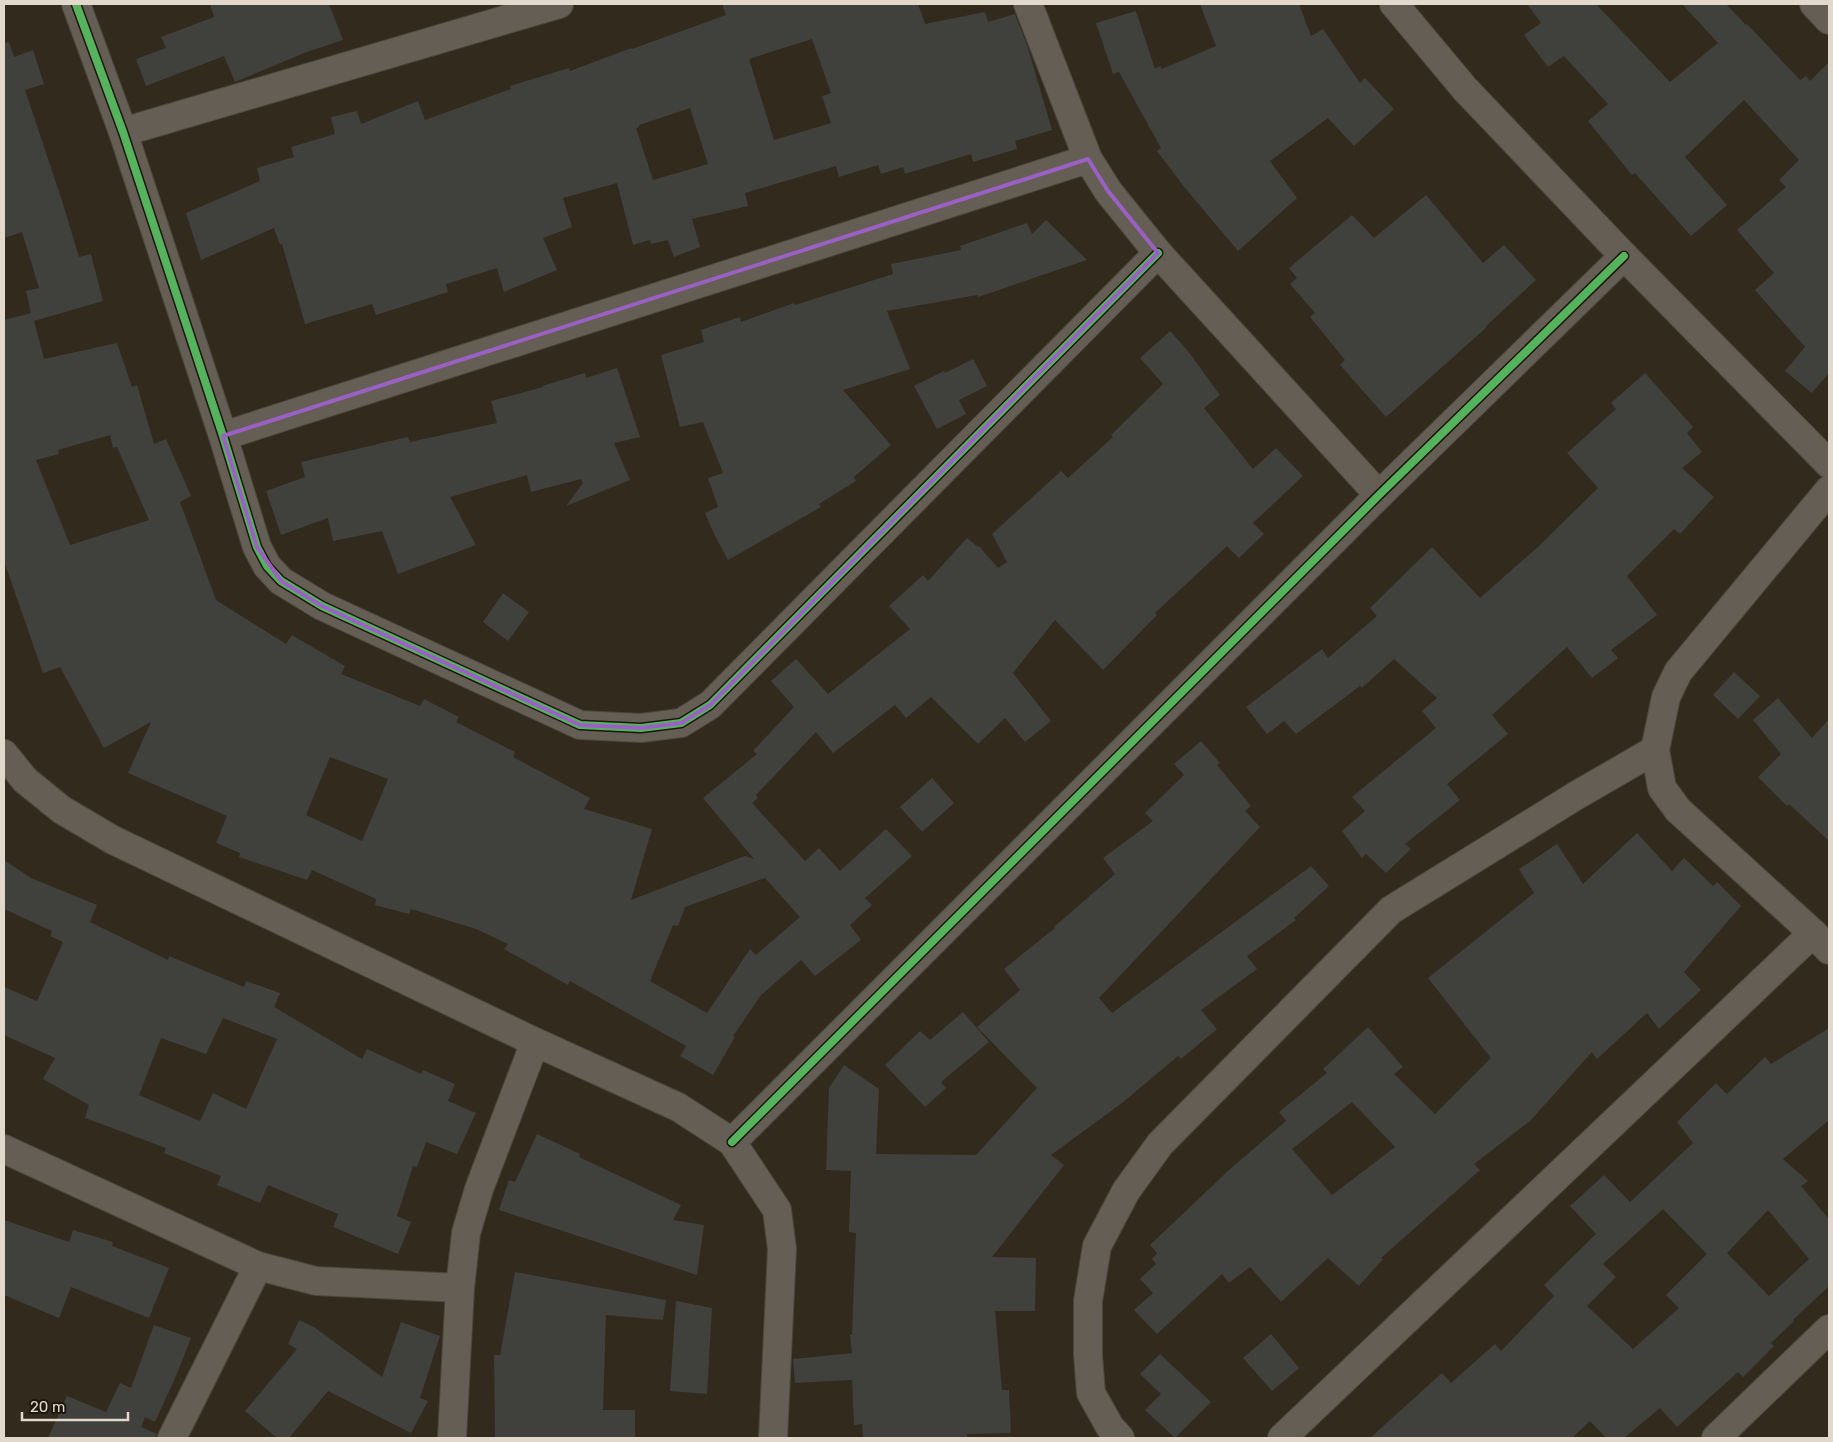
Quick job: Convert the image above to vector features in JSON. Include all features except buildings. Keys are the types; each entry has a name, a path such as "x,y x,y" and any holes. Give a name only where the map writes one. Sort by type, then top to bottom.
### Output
{"street":[{"path":"76,4 123,132 223,436 257,547 267,566 281,581 322,606 580,725 641,728 681,723 710,705 1158,253"},
{"path":"123,132 559,4"},
{"path":"1028,4 1088,159 1108,191 1158,253 1379,495"},
{"path":"1394,4 1465,89 1624,256 1829,464"},
{"path":"1814,4 1829,20"},
{"path":"223,436 1088,159"},
{"path":"732,1142 1379,495 1624,256"},
{"path":"1282,1438 1821,942 1678,810 1662,788 1655,750 1666,696 1678,672 1829,490"},
{"path":"1120,1438 1110,1427 1091,1393 1088,1355 1088,1301 1097,1246 1126,1191 1160,1144 1391,910 1577,795 1655,750"},
{"path":"4,754 25,780 62,810 113,840 535,1042 678,1107 732,1142 777,1210 782,1249 773,1438"},
{"path":"452,1438 460,1288 466,1233 477,1198 535,1042"},
{"path":"4,1149 258,1266 316,1281 460,1288"},
{"path":"172,1438 258,1266"},
{"path":"1716,1438 1829,1329"}],"highlighted area":[{"path":"1088,159 1108,191 1158,253 710,705 681,723 641,728 580,725 322,606 281,581 257,547 223,436"}],"cycle path":[{"path":"76,4 123,132 223,436 257,547 267,566 281,581 322,606 580,725 641,728 681,723 710,705 1158,253"},
{"path":"732,1142 1379,495 1624,256"}]}
